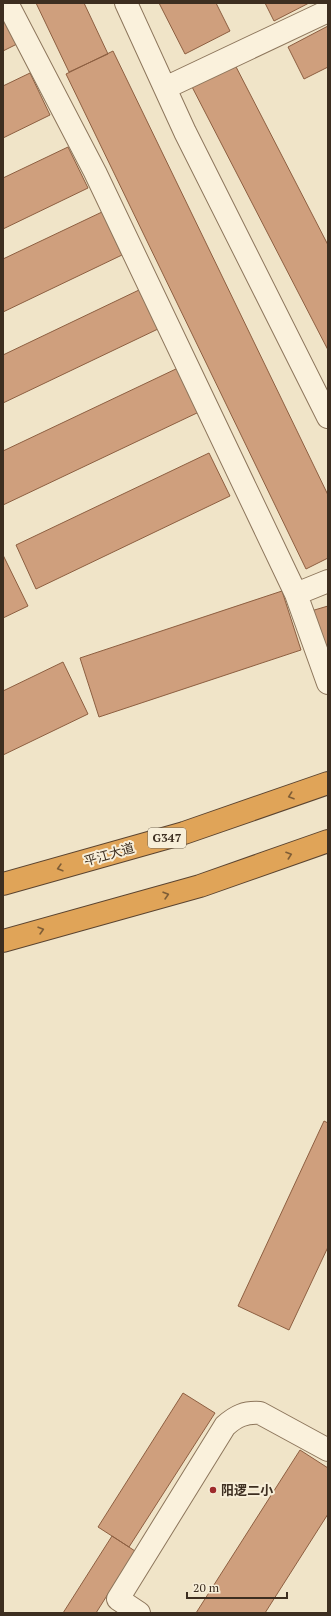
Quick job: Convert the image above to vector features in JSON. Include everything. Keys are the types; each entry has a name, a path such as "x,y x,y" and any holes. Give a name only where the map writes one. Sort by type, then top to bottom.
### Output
{"highway":[{"name":"平江大道","path":"3,884 184,833 328,783"},
{"path":"3,941 200,886 328,841"}],"lane":[{"path":"7,3 95,172 296,594 328,682"},
{"path":"126,3 185,132 328,417"},
{"path":"165,88 328,11"},
{"path":"296,594 328,581"},
{"path":"139,1613 118,1599 225,1426 232,1420 250,1413 260,1413 328,1450"}],"building":[{"path":"36,3 84,3 108,54 69,72"},
{"path":"159,3 216,3 230,31 185,54"},
{"path":"265,3 309,3 274,21"},
{"path":"3,13 17,44 3,51"},
{"path":"328,26 328,67 304,79 288,47"},
{"path":"113,51 328,495 328,558 306,569 66,74"},
{"path":"233,61 328,245 328,350 190,83"},
{"path":"30,73 50,115 3,138 3,86"},
{"path":"68,147 88,188 3,229 3,178"},
{"path":"102,212 122,255 3,312 3,259"},
{"path":"139,290 158,329 3,403 3,355"},
{"path":"178,368 199,412 3,505 3,451"},
{"path":"209,453 230,496 36,589 16,545"},
{"path":"3,555 28,606 3,618"},
{"path":"282,591 301,650 99,717 80,658"},
{"path":"328,606 328,661 311,611"},
{"path":"63,662 88,714 3,755 3,691"},
{"path":"324,1121 328,1123 328,1247 289,1330 238,1306"},
{"path":"183,1393 215,1413 129,1547 98,1527"},
{"path":"300,1450 328,1468 328,1514 265,1613 196,1613"},
{"path":"112,1536 135,1551 96,1613 63,1613"}],"place":[{"name":"阳逻二小","path":"213,1490"}]}
